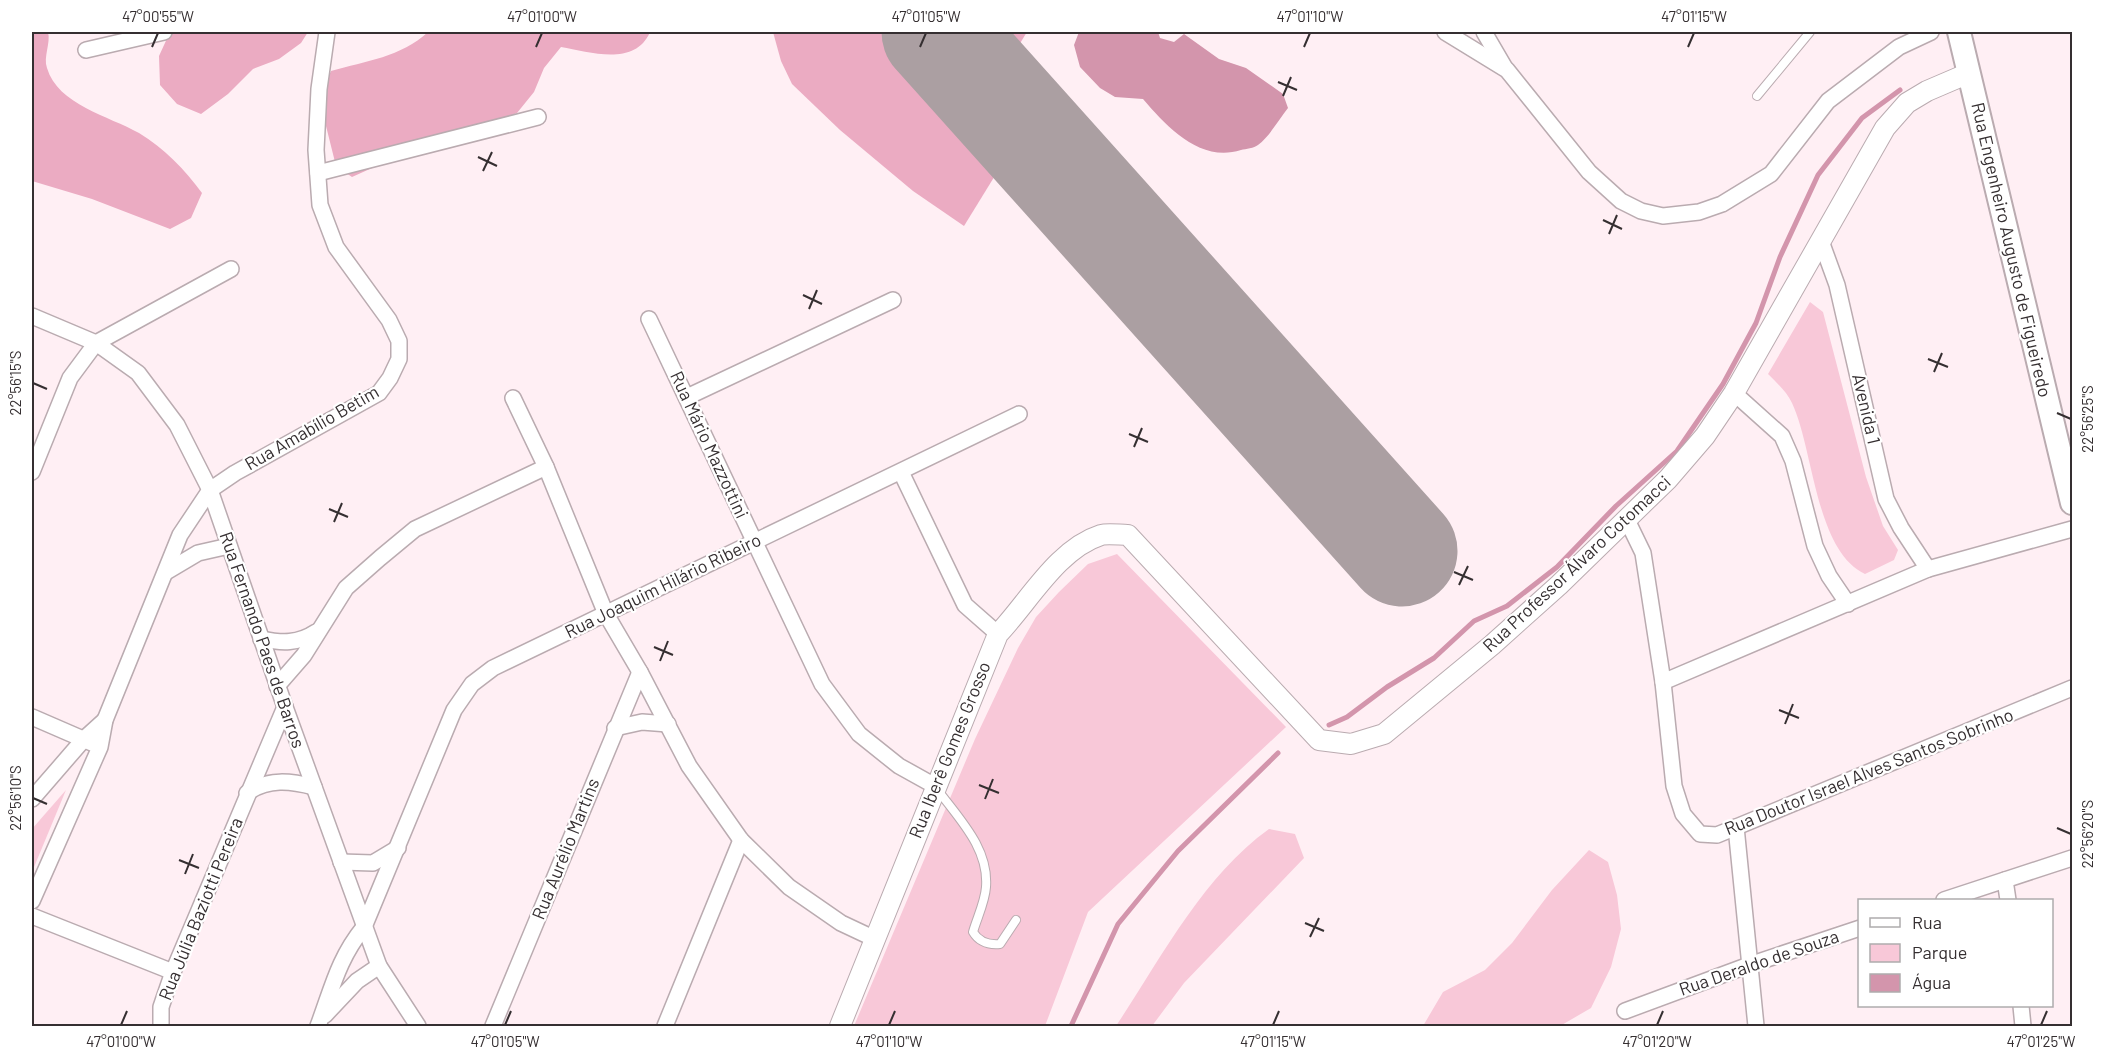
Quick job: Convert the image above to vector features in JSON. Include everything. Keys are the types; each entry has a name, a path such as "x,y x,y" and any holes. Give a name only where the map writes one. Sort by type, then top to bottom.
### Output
{"main road":[{"name":"Rua Engenheiro Augusto de Figueiredo","path":"1959,32 2065,445 2073,503"}],"street":[{"path":"86,50 164,32"},
{"name":"Rua Amabílio Betim","path":"32,901 100,747 105,720 180,535 210,490 235,473 379,393 390,378 399,358 399,341 389,320 336,247 320,205 319,89 327,32"},
{"path":"1445,32 1507,70"},
{"path":"1484,32 1507,70 1589,172 1621,201 1641,211 1663,216 1699,212 1722,204 1771,174 1828,101 1899,47 1932,32"},
{"name":"Rua Professor Álvaro Cotomacci","path":"1128,535 1319,740 1351,744 1384,734 1492,645 1627,520 1705,436 1734,393 1864,161 1892,120 1907,103 1927,91 1969,73"},
{"path":"318,173 538,117"},
{"name":"Avenida 1","path":"1821,241 1838,285 1886,499 1901,528 1928,569"},
{"path":"32,472 70,378 96,343 231,269"},
{"path":"687,396 893,300"},
{"name":"Rua Fernando Paes de Barros","path":"32,316 96,343 138,373 177,425 210,490 277,686 379,966 418,1026"},
{"name":"Rua Mário Mazzottini","path":"649,319 822,684 859,734 900,766 935,786"},
{"path":"1734,393 1782,436 1793,461 1815,546 1829,576 1848,604"},
{"path":"513,398 546,466 606,614 640,672 689,766 741,840 789,887 841,923 875,939"},
{"name":"Rua Joaquim Hilário Ribeiro","path":"320,1023 338,967 349,946 364,927 454,710 472,684 493,668 1019,414"},
{"path":"277,686 304,655 346,588 415,529 546,466"},
{"path":"900,472 965,605 998,634"},
{"name":"Rua Doutor Israel Alves Santos Sobrinho","path":"1627,520 1643,553 1664,682 1674,786 1683,814 1700,834 1717,835 2073,688"},
{"path":"1664,682 1928,569 2073,529"},
{"name":"Rua Iberê Gomes Grosso","path":"840,1026 998,634 1033,591 1071,553 1101,535 1128,535"},
{"path":"166,572 198,553 229,546"},
{"path":"261,639 291,642 305,639 318,630"},
{"name":"Rua Aurélio Martins","path":"494,1026 640,672"},
{"name":"Rua Júlia Baziotti Pereira","path":"161,1026 161,1007 173,972 285,707"},
{"path":"32,717 100,747"},
{"name":"Rua Amabílio Betim","path":"32,799 84,739 105,720"},
{"path":"615,728 642,722 668,724"},
{"path":"247,793 270,783 291,781 314,787"},
{"path":"1736,827 1756,1026"},
{"path":"665,1026 741,840"},
{"path":"341,862 373,863 398,848"},
{"path":"1947,899 2073,858"},
{"path":"2005,880 2008,899"},
{"path":"32,916 173,972"},
{"name":"Rua Deraldo de Souza","path":"1625,1011 1749,965 1858,929"},
{"name":"Rua Joaquim Hilário Ribeiro","path":"320,1023 357,981 379,966"},
{"path":"2020,1007 2023,1026"}],"lane":[{"path":"1757,96 1810,32"},
{"name":"Rua Mário Mazzottini","path":"935,786 975,840 985,863 986,889 973,932 977,939 992,945 1000,944 1016,920"}],"green space":[{"path":"1810,302 1823,312 1866,477 1883,526 1898,550 1894,560 1865,574 1848,562 1836,544 1818,497 1792,403 1768,374"},
{"path":"1117,554 1286,727 1088,912 1045,1026 854,1026 975,739 1018,648 1036,617 1088,564"},
{"path":"66,790 32,872 32,829"},
{"path":"1269,829 1295,834 1304,858 1184,983 1152,1026 1116,1026 1166,947 1203,895 1245,848"},
{"path":"1589,850 1608,862 1617,895 1621,929 1611,967 1591,1008 1560,1026 1423,1026 1443,992 1485,970 1512,943 1552,890"}],"shaded area":[{"path":"32,32 48,32 47,68 53,81 62,91 86,108 148,139 174,160 188,176 202,193 191,218 170,229 92,199 32,181"},
{"path":"170,32 308,32 301,43 279,59 253,69 228,94 201,114 177,104 160,85 159,56"},
{"path":"428,32 650,32 643,43 634,50 623,53 598,54 561,47 544,68 534,92 517,113 444,142 412,150 352,177 336,166 319,98 331,71 395,53"},
{"path":"773,32 933,32 971,77 1007,150 996,174 964,226 913,191 840,130 792,84 781,61"},
{"path":"984,32 1027,32 1014,53"}],"water":[{"path":"1079,32 1158,32 1160,38 1174,42 1184,34 1219,59 1246,68 1283,94 1288,108 1266,137 1254,147 1226,153 1198,147 1174,131 1143,99 1115,97 1100,88 1080,67 1074,45"}],"waterway":[{"path":"1329,725 1347,717 1387,687 1434,658 1474,621 1507,606 1557,567 1616,506 1677,451 1723,384 1756,323 1780,257 1818,175 1862,118 1900,90"},
{"path":"1071,1026 1118,924 1178,851 1278,753"}],"runway":[{"path":"937,32 1402,551"}]}
